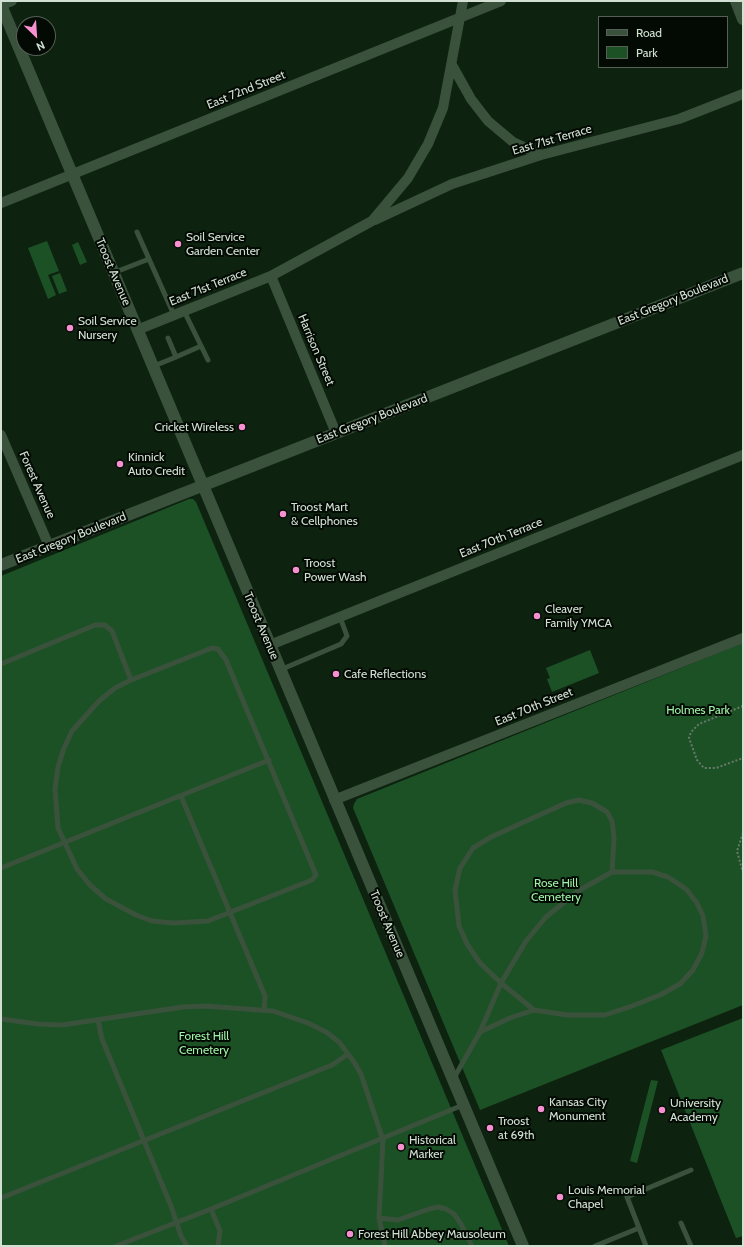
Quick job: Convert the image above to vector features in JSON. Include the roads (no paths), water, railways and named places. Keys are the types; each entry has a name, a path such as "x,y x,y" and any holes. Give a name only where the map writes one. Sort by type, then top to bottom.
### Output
{"main road":[{"path":"736,1 743,19"},
{"name":"Troost Avenue","path":"1,5 334,800 523,1246"},
{"name":"East Gregory Boulevard","path":"1,565 743,273"}],"street":[{"path":"1,5 12,1"},
{"name":"East 71st Terrace","path":"372,221 408,178 428,144 443,108 464,1"},
{"name":"East 72nd Street","path":"1,203 501,1"},
{"path":"452,65 471,99 488,121 513,142 542,155"},
{"name":"East 71st Terrace","path":"137,330 270,276 372,221 452,184 542,155 679,119 743,94"},
{"name":"Harrison Street","path":"270,276 336,433"},
{"name":"Forest Avenue","path":"1,435 50,546"},
{"name":"East 70th Terrace","path":"270,645 743,455"},
{"name":"East 70th Street","path":"334,800 743,638"}],"lane":[{"path":"137,232 174,316"},
{"path":"114,273 149,259"},
{"path":"184,311 208,360"},
{"path":"168,338 176,357"},
{"path":"153,366 201,346"},
{"path":"280,670 341,644 347,636 340,617"},
{"path":"1,664 94,625 105,625 112,631 131,680"},
{"path":"212,648 218,649 226,660 316,875 312,880 208,921 173,923 152,921 136,915 106,899 90,885 77,869 58,828 55,789 58,767 64,748 72,731 99,700 115,688 131,680 212,648"},
{"path":"1,868 269,760"},
{"path":"180,796 265,996 264,1010"},
{"path":"534,1010 501,983 480,963 467,944 459,926 455,890 460,868 473,848 498,833 566,803 579,800 592,803 607,812 612,821 614,838 612,872"},
{"path":"453,1080 480,1032 501,983 526,941 546,917 578,891 612,872 652,872 668,877 686,889 697,903 703,916 706,936 702,953 693,970 680,984 660,995 632,1006 605,1014 567,1015 534,1010 510,1018 480,1032"},
{"path":"1,1019 12,1022 50,1025 98,1020 184,1007 205,1006 264,1010 290,1016 326,1032 339,1042 360,1074 383,1140 379,1218 385,1246"},
{"path":"98,1020 102,1039 187,1246"},
{"path":"1,1198 144,1139 332,1065 348,1054"},
{"path":"116,1246 383,1140 463,1105"},
{"path":"646,1246 627,1196 691,1170"},
{"path":"379,1218 398,1220 429,1209 438,1207 446,1209 454,1214 472,1246"},
{"path":"211,1209 220,1231 218,1246"},
{"path":"681,1223 692,1246"},
{"path":"595,1246 639,1228"}],"place":[{"name":"Soil Service Garden Center","path":"178,244"},
{"name":"Soil Service Nursery","path":"70,328"},
{"name":"Cricket Wireless","path":"242,427"},
{"name":"Kinnick Auto Credit","path":"120,464"},
{"name":"Troost Mart & Cellphones","path":"283,514"},
{"name":"Troost Power Wash","path":"296,570"},
{"name":"Cleaver Family YMCA","path":"537,616"},
{"name":"Cafe Reflections","path":"336,674"},
{"name":"Kansas City Monument","path":"541,1109"},
{"name":"University Academy","path":"662,1110"},
{"name":"Troost at 69th","path":"490,1128"},
{"name":"Historical Marker","path":"401,1147"},
{"name":"Louis Memorial Chapel","path":"560,1197"},
{"name":"Forest Hill Abbey Mausoleum","path":"350,1234"}],"park label":[{"name":"Holmes Park","path":"698,710"},
{"name":"Rose Hill Cemetery","path":"556,890"},
{"name":"Forest Hill Cemetery","path":"204,1043"}]}
